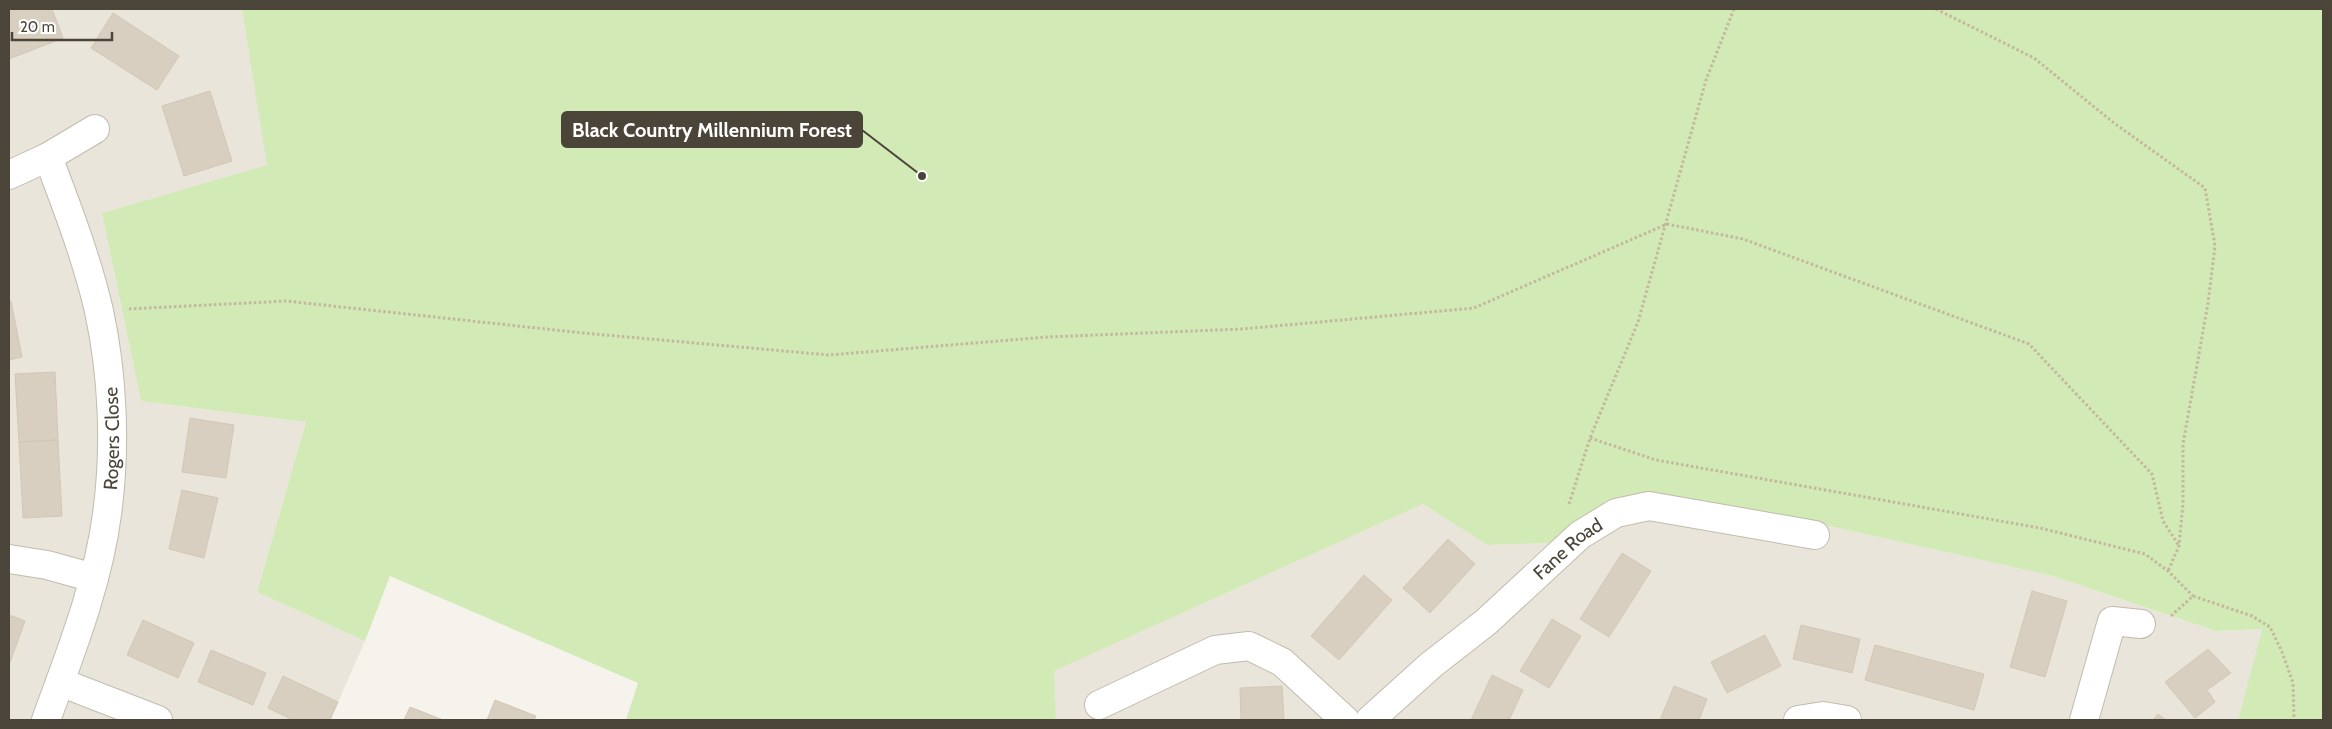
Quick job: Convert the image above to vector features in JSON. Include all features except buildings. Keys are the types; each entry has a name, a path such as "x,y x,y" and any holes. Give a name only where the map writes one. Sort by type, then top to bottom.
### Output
{"street":[{"path":"9,175 48,157 95,129"},
{"name":"Rogers Close","path":"46,720 94,578 107,514 112,436 109,380 99,311 76,236 48,157"},
{"name":"Fane Road","path":"1370,720 1431,665 1486,622 1580,535 1616,513 1649,506 1815,535"},
{"path":"9,559 47,565 94,578"},
{"path":"2084,720 2112,621 2141,624"},
{"path":"1099,704 1215,650 1249,646 1282,662 1345,720"},
{"path":"60,682 158,720"},
{"path":"1798,720 1823,716 1847,720"}],"path":[{"path":"1566,511 1590,438 1638,322 1706,80 1734,9"},
{"path":"1936,9 2034,58 2114,123 2204,188 2215,246 2208,303 2183,444 2183,503 2179,546 2168,571"},
{"path":"99,311 286,301 583,333 830,355 1047,337 1242,330 1474,308 1667,224 1743,239 2029,344 2152,474 2163,521 2179,546"},
{"path":"1590,438 1656,460 2040,528 2145,554 2168,571 2193,596 2252,616 2270,627 2282,652 2293,684 2294,720"},
{"path":"2141,624 2173,615 2193,596"}],"shaded area":[{"path":"9,9 242,9 268,165 102,213 141,401 306,422 257,592 365,641 330,720 9,720"},
{"path":"1634,495 1829,526 2053,576 2216,631 2262,629 2238,720 1056,720 1053,671 1423,504 1487,545 1552,543"}],"green space":[{"path":"242,9 2323,9 2323,720 2238,720 2262,629 2216,631 2053,576 1829,526 1634,495 1552,543 1487,545 1423,504 1054,671 1056,720 626,720 638,683 390,576 365,641 257,592 306,422 141,401 102,213 267,165"}],"place":[{"name":"Black Country Millennium Forest","path":"922,176"}]}
